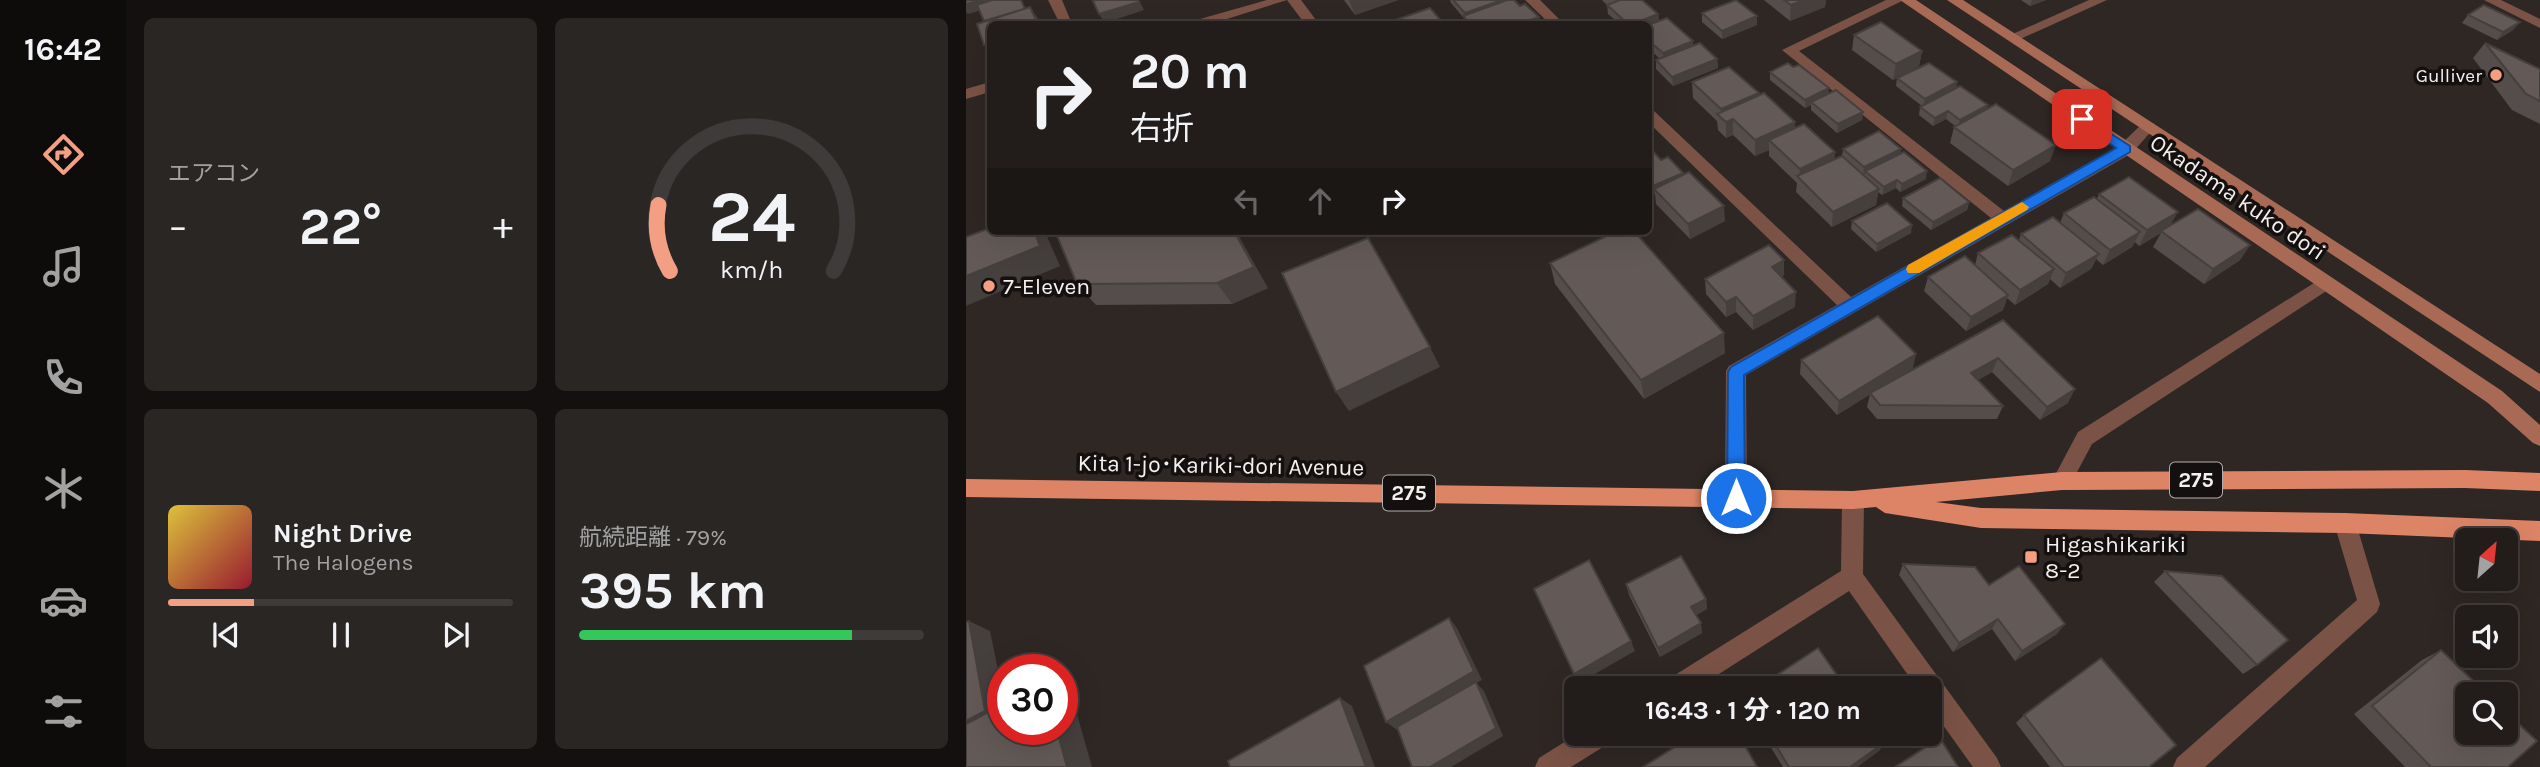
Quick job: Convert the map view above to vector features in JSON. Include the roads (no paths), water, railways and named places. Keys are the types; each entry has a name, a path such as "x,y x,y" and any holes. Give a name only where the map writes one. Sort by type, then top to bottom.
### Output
{"highway":[{"name":"Kita 1-jo･Kariki-dori Avenue","path":"966,488 1853,500 2062,481 2465,479 2540,482"},
{"name":"Kita 1-jo･Kariki-dori Avenue","path":"1853,500 1981,518 2345,523 2540,531"}],"main road":[{"name":"Okadama kuko dori","path":"1907,0 2495,397 2540,437"},
{"name":"Okadama kuko dori","path":"1954,0 2540,384"}],"street":[{"path":"1055,0 1065,21"},
{"path":"1208,21 1281,0"},
{"path":"1294,0 1310,21"},
{"path":"1532,0 1554,21"},
{"path":"1898,0 1788,50 2002,218"},
{"path":"2013,37 2100,0"},
{"path":"2491,0 2540,23"},
{"path":"966,94 987,88"},
{"path":"1652,117 1849,306"},
{"path":"1736,498 1736,372 2126,149 2148,126"},
{"path":"2062,481 2085,438 2325,282"},
{"path":"1853,500 1852,578 1988,767"},
{"path":"2186,767 2369,604 2345,523"},
{"path":"1694,676 1852,578"},
{"path":"1548,767 1581,746"}],"place":[{"name":"Gulliver","path":"2496,75"},
{"name":"7-Eleven","path":"989,286"},
{"name":"Higashikariki 8-2","path":"2031,557"}]}
